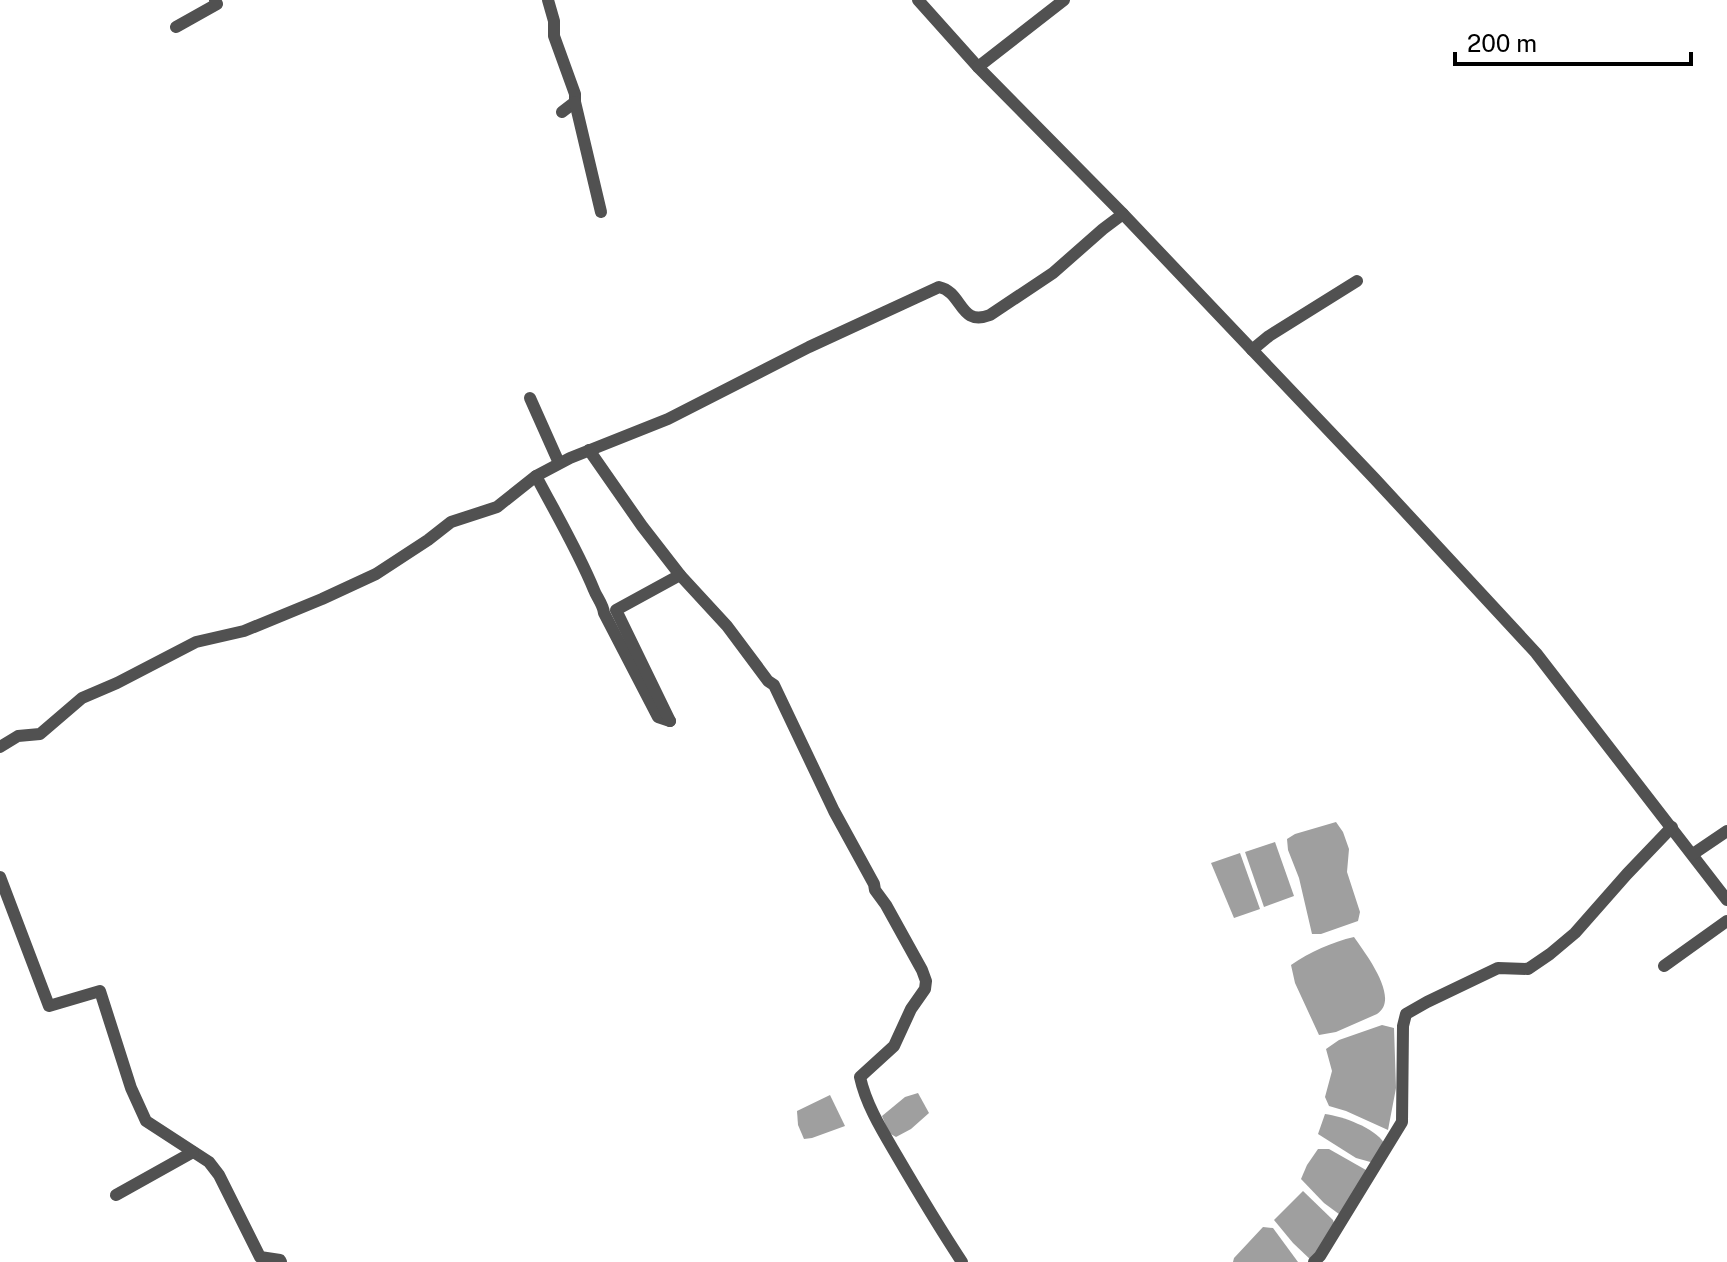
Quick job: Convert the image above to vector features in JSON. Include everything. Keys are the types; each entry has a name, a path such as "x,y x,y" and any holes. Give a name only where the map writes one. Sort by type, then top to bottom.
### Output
{"street":[{"path":"176,27 217,4 215,0"},
{"path":"548,0 554,21 554,36 575,94 601,212"},
{"path":"918,0 978,67 1123,214 1536,653 1727,900"},
{"path":"978,67 1064,0"},
{"path":"562,112 575,102"},
{"path":"0,747 18,736 40,734 82,698 196,642 244,631 376,574 451,522 497,507 536,476 559,463 668,419 809,347 939,287 950,291 973,317 979,319 990,315 1053,273 1123,214"},
{"path":"1252,350 1357,281"},
{"path":"530,398 559,463"},
{"path":"589,450 680,575 727,626 774,685 875,890 922,970 925,989 911,1009 894,1046 860,1077 881,1128 936,1224 962,1262"},
{"path":"536,476 658,717 670,721 616,610 680,575"},
{"path":"1314,1262 1402,1122 1403,1026 1406,1014 1498,968 1528,969 1550,954 1575,933 1672,827"},
{"path":"1693,854 1727,831"},
{"path":"0,877 49,1006 100,991 131,1088 146,1121 209,1162 219,1175 260,1257 281,1262"},
{"path":"1664,966 1727,921"},
{"path":"116,1195 193,1152"}],"shaded area":[{"path":"1336,822 1349,849 1347,872 1360,912 1358,921 1321,934 1312,934 1287,839"},
{"path":"1275,842 1294,896 1264,907 1245,852"},
{"path":"1240,853 1260,909 1234,918 1211,863"},
{"path":"1354,937 1379,976 1385,998 1383,1007 1377,1014 1336,1032 1319,1035 1295,983 1291,965 1321,948"},
{"path":"1382,1025 1394,1028 1396,1088 1388,1130 1329,1106 1325,1097 1332,1071 1326,1049 1339,1040"},
{"path":"918,1093 929,1113 896,1137 889,1133 882,1116 905,1097"},
{"path":"830,1095 845,1126 804,1139 798,1125 797,1111"},
{"path":"1325,1114 1358,1124 1380,1138 1384,1143 1374,1163 1356,1158 1318,1134"},
{"path":"1318,1149 1329,1149 1373,1174 1343,1217 1301,1179"},
{"path":"1303,1191 1333,1220 1337,1232 1313,1262 1274,1220"},
{"path":"1263,1227 1273,1228 1298,1262 1233,1262"}]}
